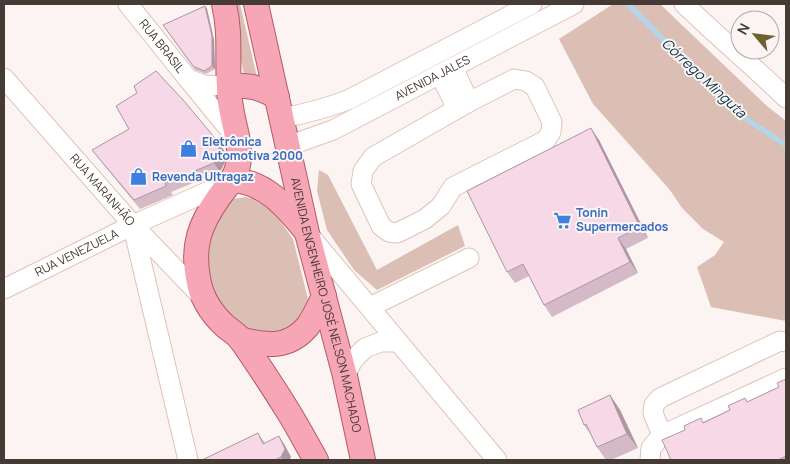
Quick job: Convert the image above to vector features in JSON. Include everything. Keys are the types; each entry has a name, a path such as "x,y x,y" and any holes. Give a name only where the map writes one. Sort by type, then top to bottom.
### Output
{"main road":[{"path":"224,4 229,45 229,86 240,155 233,180 205,218 199,233 196,248 198,279 204,299 212,312 240,339 286,408 316,460"},
{"name":"AVENIDA ENGENHEIRO JOSÉ NELSON MACHADO","path":"256,4 307,233 345,376 364,460"},
{"path":"229,86 251,86 264,90 279,107"},
{"path":"233,180 244,181 266,191 290,211 307,233"},
{"path":"240,339 270,344 289,341 307,327 324,296"}],"street":[{"name":"RUA BRASIL","path":"128,4 188,79 204,85 229,86"},
{"name":"AVENIDA JALES","path":"279,107 302,114 327,108 348,100 532,4"},
{"name":"AVENIDA JALES","path":"288,146 333,130 574,4"},
{"path":"684,4 756,68 786,98"},
{"path":"693,4 706,25"},
{"path":"447,71 463,105"},
{"path":"188,79 238,140"},
{"path":"514,79 526,81 535,87 552,122 551,132 546,140 453,187 440,206 425,219 397,233 389,232 381,226 361,184 363,171 373,157 463,105 514,79"},
{"name":"RUA MARANHÃO","path":"6,85 133,225 204,299"},
{"name":"RUA VENEZUELA","path":"4,289 133,225 233,180"},
{"path":"133,225 188,460"},
{"path":"307,233 497,460"},
{"path":"370,307 469,258"},
{"path":"662,435 654,412 654,405 660,398 780,341 786,342"},
{"path":"345,376 353,360 365,348 381,342 398,342"},
{"path":"650,460 651,448 662,435 786,378"}],"shaded area":[{"path":"228,4 240,4 257,77 245,78"},
{"path":"613,4 660,4 767,106 786,121 786,321 711,307 697,267 715,255 724,242 703,229 682,208 670,190 593,104 559,39"},
{"path":"319,170 328,175 377,270 458,225 465,246 377,290 354,270 327,230 317,191"},
{"path":"246,197 257,200 266,206 278,218 293,239 308,299 304,318 292,332 242,335 202,280 206,231 232,199"}],"building":[{"path":"205,6 212,36 212,66 204,71 193,66 163,25"},
{"path":"156,71 219,143 218,153 214,163 165,183 166,186 134,200 92,150 129,129 116,106 137,93 134,86"},
{"name":"Tonin Supermercados","path":"591,128 640,227 618,238 630,262 544,305 523,264 507,272 467,191"},
{"path":"786,379 786,456 778,460 671,460 662,440 685,430 684,426 701,418 703,423 730,410 728,406 745,398 747,402 779,387 777,383"},
{"path":"610,395 627,434 597,447 586,424 584,425 578,410"},
{"path":"258,433 263,444 279,436 285,449 281,457 275,460 202,460"}],"waterway":[{"name":"Córrego Minguta","path":"628,4 734,111 786,145"}],"place":[{"name":"Eletrônica Automotiva 2000","path":"188,149"},
{"name":"Revenda Ultragaz","path":"138,177"},
{"name":"Tonin Supermercados","path":"562,220"}]}
